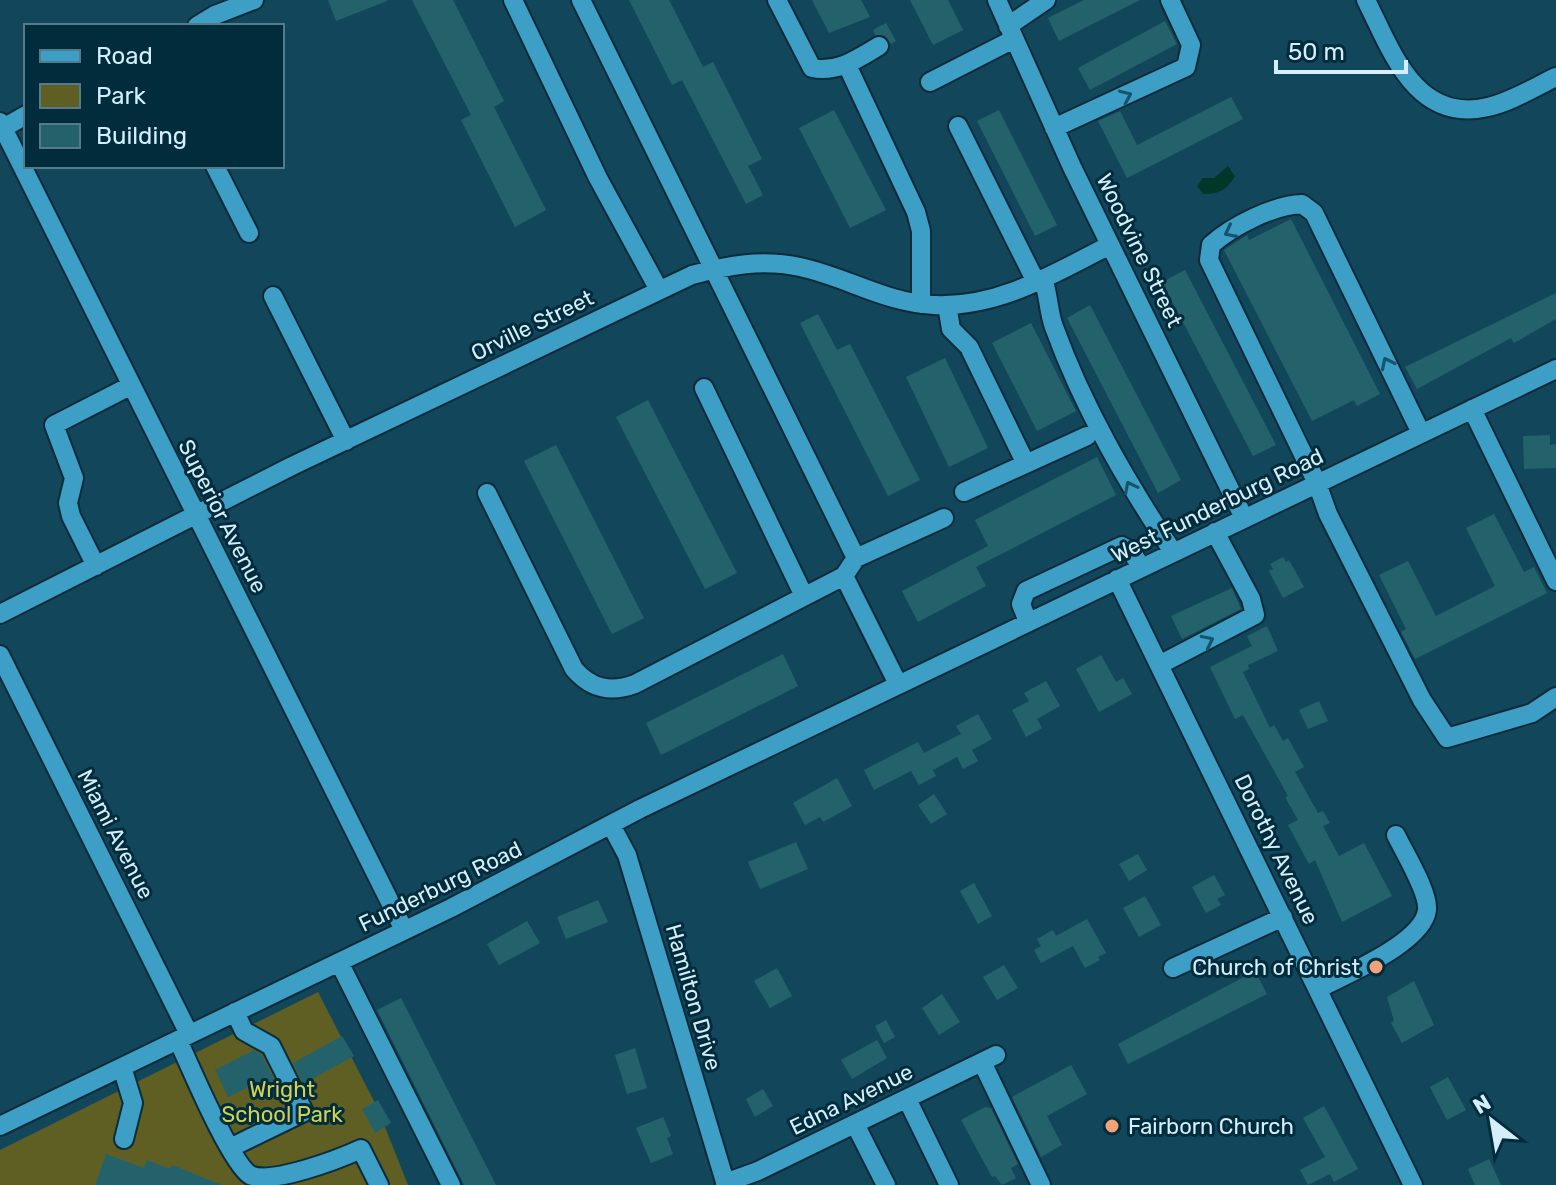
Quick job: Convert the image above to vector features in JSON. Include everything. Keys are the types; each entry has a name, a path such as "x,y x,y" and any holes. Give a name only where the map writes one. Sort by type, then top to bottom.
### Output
{"street":[{"path":"199,24 218,7 254,0"},
{"path":"513,0 598,178 659,290"},
{"path":"581,0 856,558"},
{"path":"777,0 812,68 825,70 847,65 879,46"},
{"name":"Woodvine Street","path":"997,0 1054,128 1244,518"},
{"path":"930,82 1011,32 1046,0"},
{"path":"1054,128 1186,67 1191,45 1170,0"},
{"path":"1366,0 1402,73 1432,101 1452,108 1490,107 1556,77"},
{"path":"847,65 916,212 921,231 921,304"},
{"path":"1,127 24,116"},
{"path":"958,126 1050,297 1051,319 1083,393 1136,498 1173,552"},
{"name":"Superior Avenue","path":"1,127 404,930"},
{"path":"216,168 249,233"},
{"path":"1421,433 1314,213 1302,204 1289,204 1221,235 1211,245 1209,260 1317,483 1364,589 1422,700 1447,738 1532,713 1556,697"},
{"name":"Orville Street","path":"0,614 346,441 659,290 715,269 743,263 784,264 836,278 882,297 947,305 1000,297 1110,245"},
{"path":"273,296 346,441"},
{"path":"947,305 951,329 969,347 1026,464"},
{"name":"West Funderburg Road","path":"898,684 1556,369"},
{"path":"96,566 71,516 68,503 74,478 54,425 130,386"},
{"path":"704,388 804,596"},
{"path":"1472,409 1556,581"},
{"path":"964,492 1087,436"},
{"path":"487,493 574,669 593,686 605,690 635,684 844,576 856,558 944,518"},
{"path":"1159,665 1255,615 1251,599 1215,532"},
{"path":"1028,622 1021,596 1060,572 1122,546 1131,551 1141,567"},
{"path":"844,576 898,684"},
{"name":"Dorothy Avenue","path":"1117,579 1413,1185"},
{"name":"Miami Avenue","path":"0,655 184,1037 230,1148 249,1175 269,1180 335,1161 361,1149 379,1185"},
{"name":"Funderburg Road","path":"0,1126 339,962 898,684"},
{"name":"Hamilton Drive","path":"611,825 627,855 726,1184"},
{"path":"1318,989 1401,944 1420,928 1428,909 1424,893 1396,835"},
{"path":"1173,968 1283,917"},
{"path":"339,962 451,1185"},
{"path":"230,1148 304,1112 271,1046 244,1031 235,1012"},
{"name":"Edna Avenue","path":"726,1184 989,1058 1041,1185"},
{"path":"122,1067 133,1103 124,1139"},
{"path":"907,1099 949,1185"},
{"path":"855,1124 886,1185"}],"green space":[{"name":"Wright School Park","path":"318,992 377,1107 408,1185 0,1185 0,1150"}],"shaded area":[{"path":"1228,166 1235,176 1229,185 1218,192 1203,194 1197,186 1203,178 1214,178"}],"building":[{"path":"328,0 387,0 387,1 336,21"},
{"path":"412,0 453,0 504,101 494,107 546,210 515,227 461,120 471,115"},
{"path":"629,0 669,0 703,67 713,62 762,159 748,166 763,195 746,204 682,80 672,85"},
{"path":"812,0 861,0 870,17 829,33"},
{"path":"910,0 948,0 963,30 933,45"},
{"path":"1084,0 1140,0 1059,41 1048,18"},
{"path":"1165,21 1177,44 1090,90 1078,68"},
{"path":"886,23 896,41 891,44 885,36 875,35 873,30"},
{"path":"1231,97 1243,119 1127,178 1098,121 1120,111 1137,145"},
{"path":"834,110 886,210 850,228 799,128"},
{"path":"999,110 1057,225 1035,236 977,121"},
{"path":"1291,219 1380,394 1357,406 1354,400 1312,421 1224,250 1247,235 1249,240"},
{"path":"1185,270 1276,445 1253,456 1162,282"},
{"path":"1556,293 1556,319 1514,343 1511,338 1417,389 1405,367"},
{"path":"1090,305 1181,480 1158,493 1067,318"},
{"path":"818,314 837,350 850,344 920,480 888,496 800,323"},
{"path":"1031,323 1076,411 1037,431 992,343"},
{"path":"945,358 988,448 949,467 906,377"},
{"path":"648,400 737,573 705,589 616,417"},
{"path":"1550,435 1550,445 1556,444 1556,468 1524,469 1523,436"},
{"path":"556,445 644,618 612,634 524,461"},
{"path":"1097,457 1116,495 976,567 986,586 918,622 902,591 988,546 975,520"},
{"path":"1494,514 1524,572 1534,567 1547,593 1415,659 1401,632 1406,629 1379,575 1408,561 1436,616 1495,586 1466,528"},
{"path":"1283,557 1286,562 1289,560 1304,587 1283,598 1269,571 1273,569 1270,564"},
{"path":"1232,588 1241,609 1182,639 1171,616"},
{"path":"1267,626 1278,651 1248,665 1249,669 1243,672 1270,728 1274,725 1283,741 1288,738 1304,767 1295,772 1318,813 1323,811 1330,823 1323,826 1339,856 1364,843 1392,896 1342,922 1315,860 1309,864 1288,825 1298,820 1285,797 1288,796 1243,715 1235,719 1210,667 1252,646 1247,636"},
{"path":"783,654 798,686 661,755 646,723"},
{"path":"1101,655 1116,682 1123,678 1132,694 1099,712 1076,669"},
{"path":"1046,681 1060,706 1037,719 1042,728 1026,737 1012,710 1029,701 1024,693"},
{"path":"1319,701 1328,721 1308,729 1299,710"},
{"path":"978,714 992,739 972,750 978,761 963,769 957,757 933,770 936,776 919,785 911,771 874,790 864,770 918,742 924,753 961,734 956,726"},
{"path":"837,778 852,806 823,822 820,817 805,825 793,803"},
{"path":"934,794 947,814 931,824 918,805"},
{"path":"796,842 808,869 760,889 748,862"},
{"path":"1138,854 1147,870 1129,881 1119,864"},
{"path":"1214,875 1225,895 1217,899 1221,905 1206,913 1192,887"},
{"path":"974,883 992,916 978,924 960,891"},
{"path":"1145,896 1161,925 1139,937 1123,908"},
{"path":"598,900 608,922 566,939 557,917"},
{"path":"1087,919 1106,953 1098,957 1100,960 1085,968 1073,946 1041,963 1034,950 1041,946 1037,939 1053,930 1056,936"},
{"path":"527,921 540,943 499,965 487,944"},
{"path":"1004,965 1018,988 997,1000 983,977"},
{"path":"777,968 792,996 770,1008 754,981"},
{"path":"1255,971 1267,994 1128,1064 1118,1044"},
{"path":"1414,981 1434,1025 1402,1043 1391,1023 1394,1021 1387,997"},
{"path":"942,994 960,1022 939,1035 922,1008"},
{"path":"401,998 496,1185 464,1185 377,1010"},
{"path":"886,1020 895,1037 884,1043 875,1026"},
{"path":"342,1036 354,1056 303,1084 293,1063"},
{"path":"877,1040 887,1058 852,1079 841,1060"},
{"path":"635,1048 647,1088 627,1094 615,1055"},
{"path":"254,1050 262,1055 280,1092 261,1101 253,1085 228,1097 215,1070"},
{"path":"1071,1065 1087,1094 1047,1116 1062,1145 1041,1157 1012,1097"},
{"path":"1448,1077 1466,1110 1447,1120 1430,1087"},
{"path":"763,1089 773,1106 755,1117 746,1099"},
{"path":"378,1100 391,1123 375,1133 362,1109"},
{"path":"1324,1106 1358,1169 1334,1182 1330,1174 1308,1185 1300,1170 1325,1157 1303,1118"},
{"path":"985,1107 991,1108 1018,1164 1011,1168 1016,1178 1002,1185 995,1176 992,1177 961,1120"},
{"path":"663,1117 671,1136 667,1138 673,1154 651,1163 636,1128"},
{"path":"106,1154 144,1168 147,1160 170,1169 172,1165 222,1185 95,1185"},
{"path":"1489,1159 1501,1185 1475,1185 1468,1169"}],"place":[{"name":"Church of Christ","path":"1376,967"},
{"name":"Fairborn Church","path":"1112,1126"}]}
